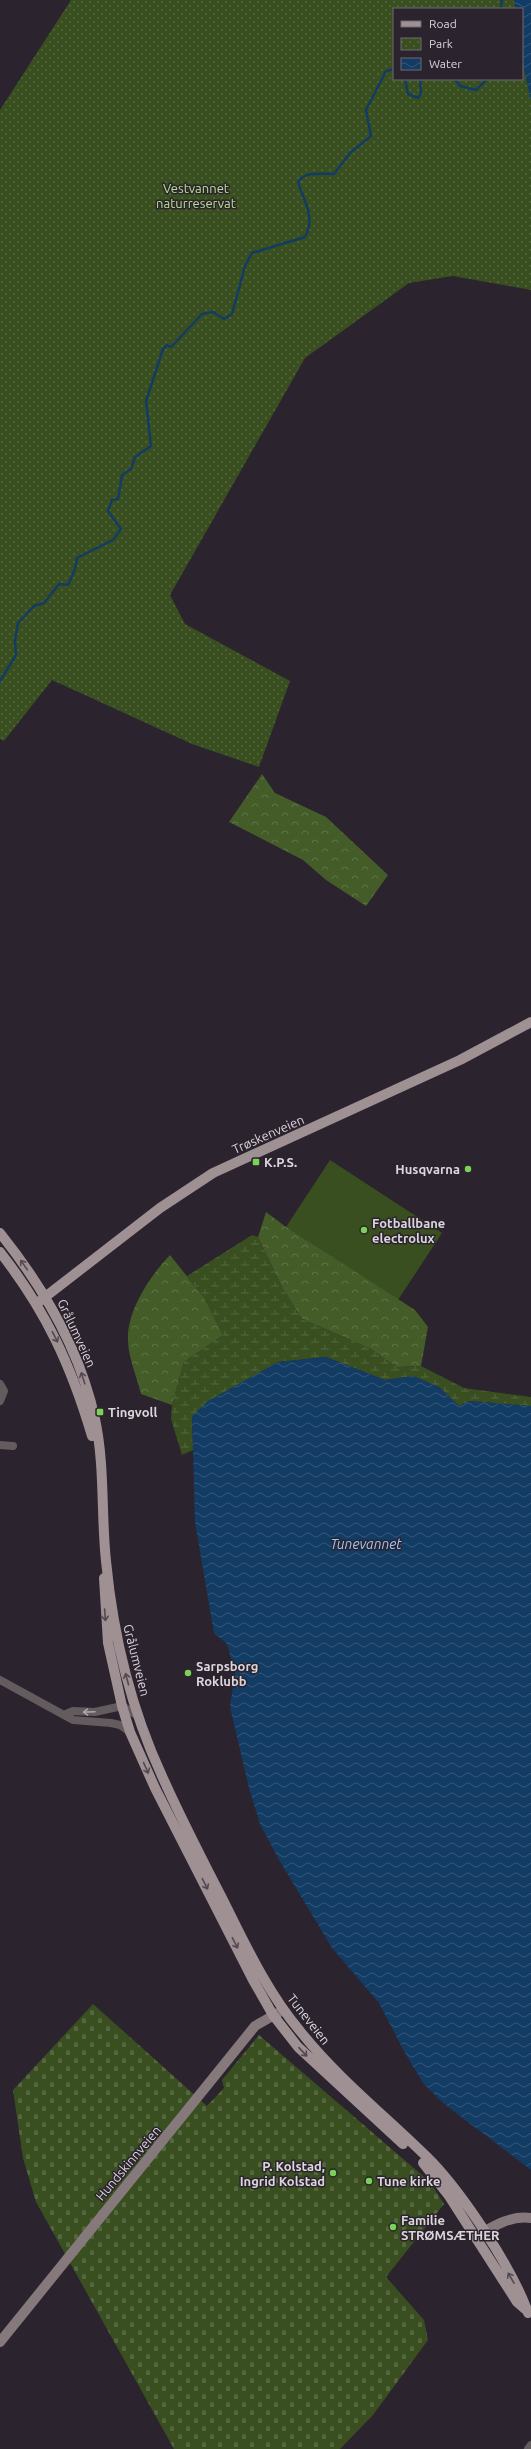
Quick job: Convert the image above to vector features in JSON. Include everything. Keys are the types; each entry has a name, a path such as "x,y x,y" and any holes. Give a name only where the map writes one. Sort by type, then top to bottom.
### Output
{"main road":[{"name":"Trøskenveien","path":"36,1304 166,1204 213,1173 460,1060 531,1022"},
{"name":"Grålumveien","path":"0,1233 58,1319 81,1372 95,1421 99,1457 106,1563 117,1638 138,1716"},
{"name":"Grålumveien","path":"0,1252 36,1304 55,1336 73,1374 99,1457"},
{"name":"Grålumveien","path":"106,1563 103,1581 105,1624 122,1706"},
{"name":"Tuneveien","path":"122,1706 130,1732 155,1788 273,2015 311,2061 431,2172 517,2302 530,2315"},
{"name":"Tuneveien","path":"138,1716 148,1746 189,1833 250,1953 283,2010 328,2063 438,2169 484,2232 523,2299 530,2315"}],"street":[{"path":"0,1384 4,1392 0,1401"},
{"path":"0,1445 13,1446"},
{"path":"0,1680 66,1714 73,1720 120,1725 130,1732"},
{"path":"66,1714 74,1711 95,1712 122,1706 138,1716"},
{"name":"Hundskinnveien","path":"0,2342 255,2026 283,2010"},
{"path":"475,2237 510,2220 531,2218"},
{"path":"528,2449 531,2445"}],"green space":[{"name":"Vestvannet naturreservat","path":"71,0 531,0 531,290 453,276 409,283 305,358 170,595 185,624 290,681 259,767 192,744 52,680 4,741 0,739 0,110"},
{"path":"262,774 275,793 326,817 388,875 366,906 326,880 303,860 229,822"},
{"name":"Fotballbane electrolux","path":"330,1160 442,1233 398,1300 286,1227"},
{"path":"266,1212 286,1227 415,1310 428,1327 421,1366 397,1367 369,1348 302,1319 282,1287 258,1237"},
{"path":"252,1235 258,1237 282,1287 302,1319 369,1348 397,1367 421,1366 464,1388 531,1397 531,1406 470,1401 459,1406 439,1387 413,1376 385,1380 326,1357 278,1362 192,1416 193,1450 182,1455 171,1419 172,1405 184,1362 223,1335 205,1299 187,1276"},
{"path":"170,1255 205,1299 223,1335 184,1362 172,1405 141,1394 128,1347 131,1317 141,1294 162,1263"},
{"path":"93,2004 207,2106 224,2088 222,2080 259,2035 430,2182 444,2204 386,2277 424,2320 428,2340 373,2415 340,2449 174,2449 36,2202 23,2158 13,2090"}],"water":[{"path":"514,0 531,0 531,101 523,65 523,8 515,8"},
{"name":"Tunevannet","path":"326,1357 385,1380 413,1376 439,1387 459,1406 470,1401 531,1406 531,2170 443,2103 423,2083 405,2053 379,2003 332,1948 278,1858 260,1824 249,1788 230,1707 235,1672 227,1644 214,1633 195,1522 192,1416 208,1401 278,1362"}],"waterway":[{"path":"501,8 502,0"},
{"path":"0,681 16,655 15,640 18,623 34,606 44,603 59,584 68,585 75,569 77,558 113,540 121,529 108,511 112,500 118,499 122,475 131,469 135,457 151,446 146,401 163,349 167,345 171,347 202,314 213,312 224,319 232,314 245,266 252,253 305,237 308,230 309,216 298,182 304,176 334,174 350,153 371,136 366,110 386,71 393,69"},
{"path":"405,80 408,94 418,98 421,94 420,80"},
{"path":"456,80 460,86 476,90 486,80"}],"place":[{"name":"K.P.S.","path":"256,1162"},
{"name":"Husqvarna","path":"468,1169"},
{"name":"Fotballbane electrolux","path":"364,1230"},
{"name":"Tingvoll","path":"100,1412"},
{"name":"Sarpsborg Roklubb","path":"188,1673"},
{"name":"P. Kolstad, Ingrid Kolstad","path":"333,2173"},
{"name":"Tune kirke","path":"369,2181"},
{"name":"Familie STRØMSÆTHER","path":"393,2227"}]}
